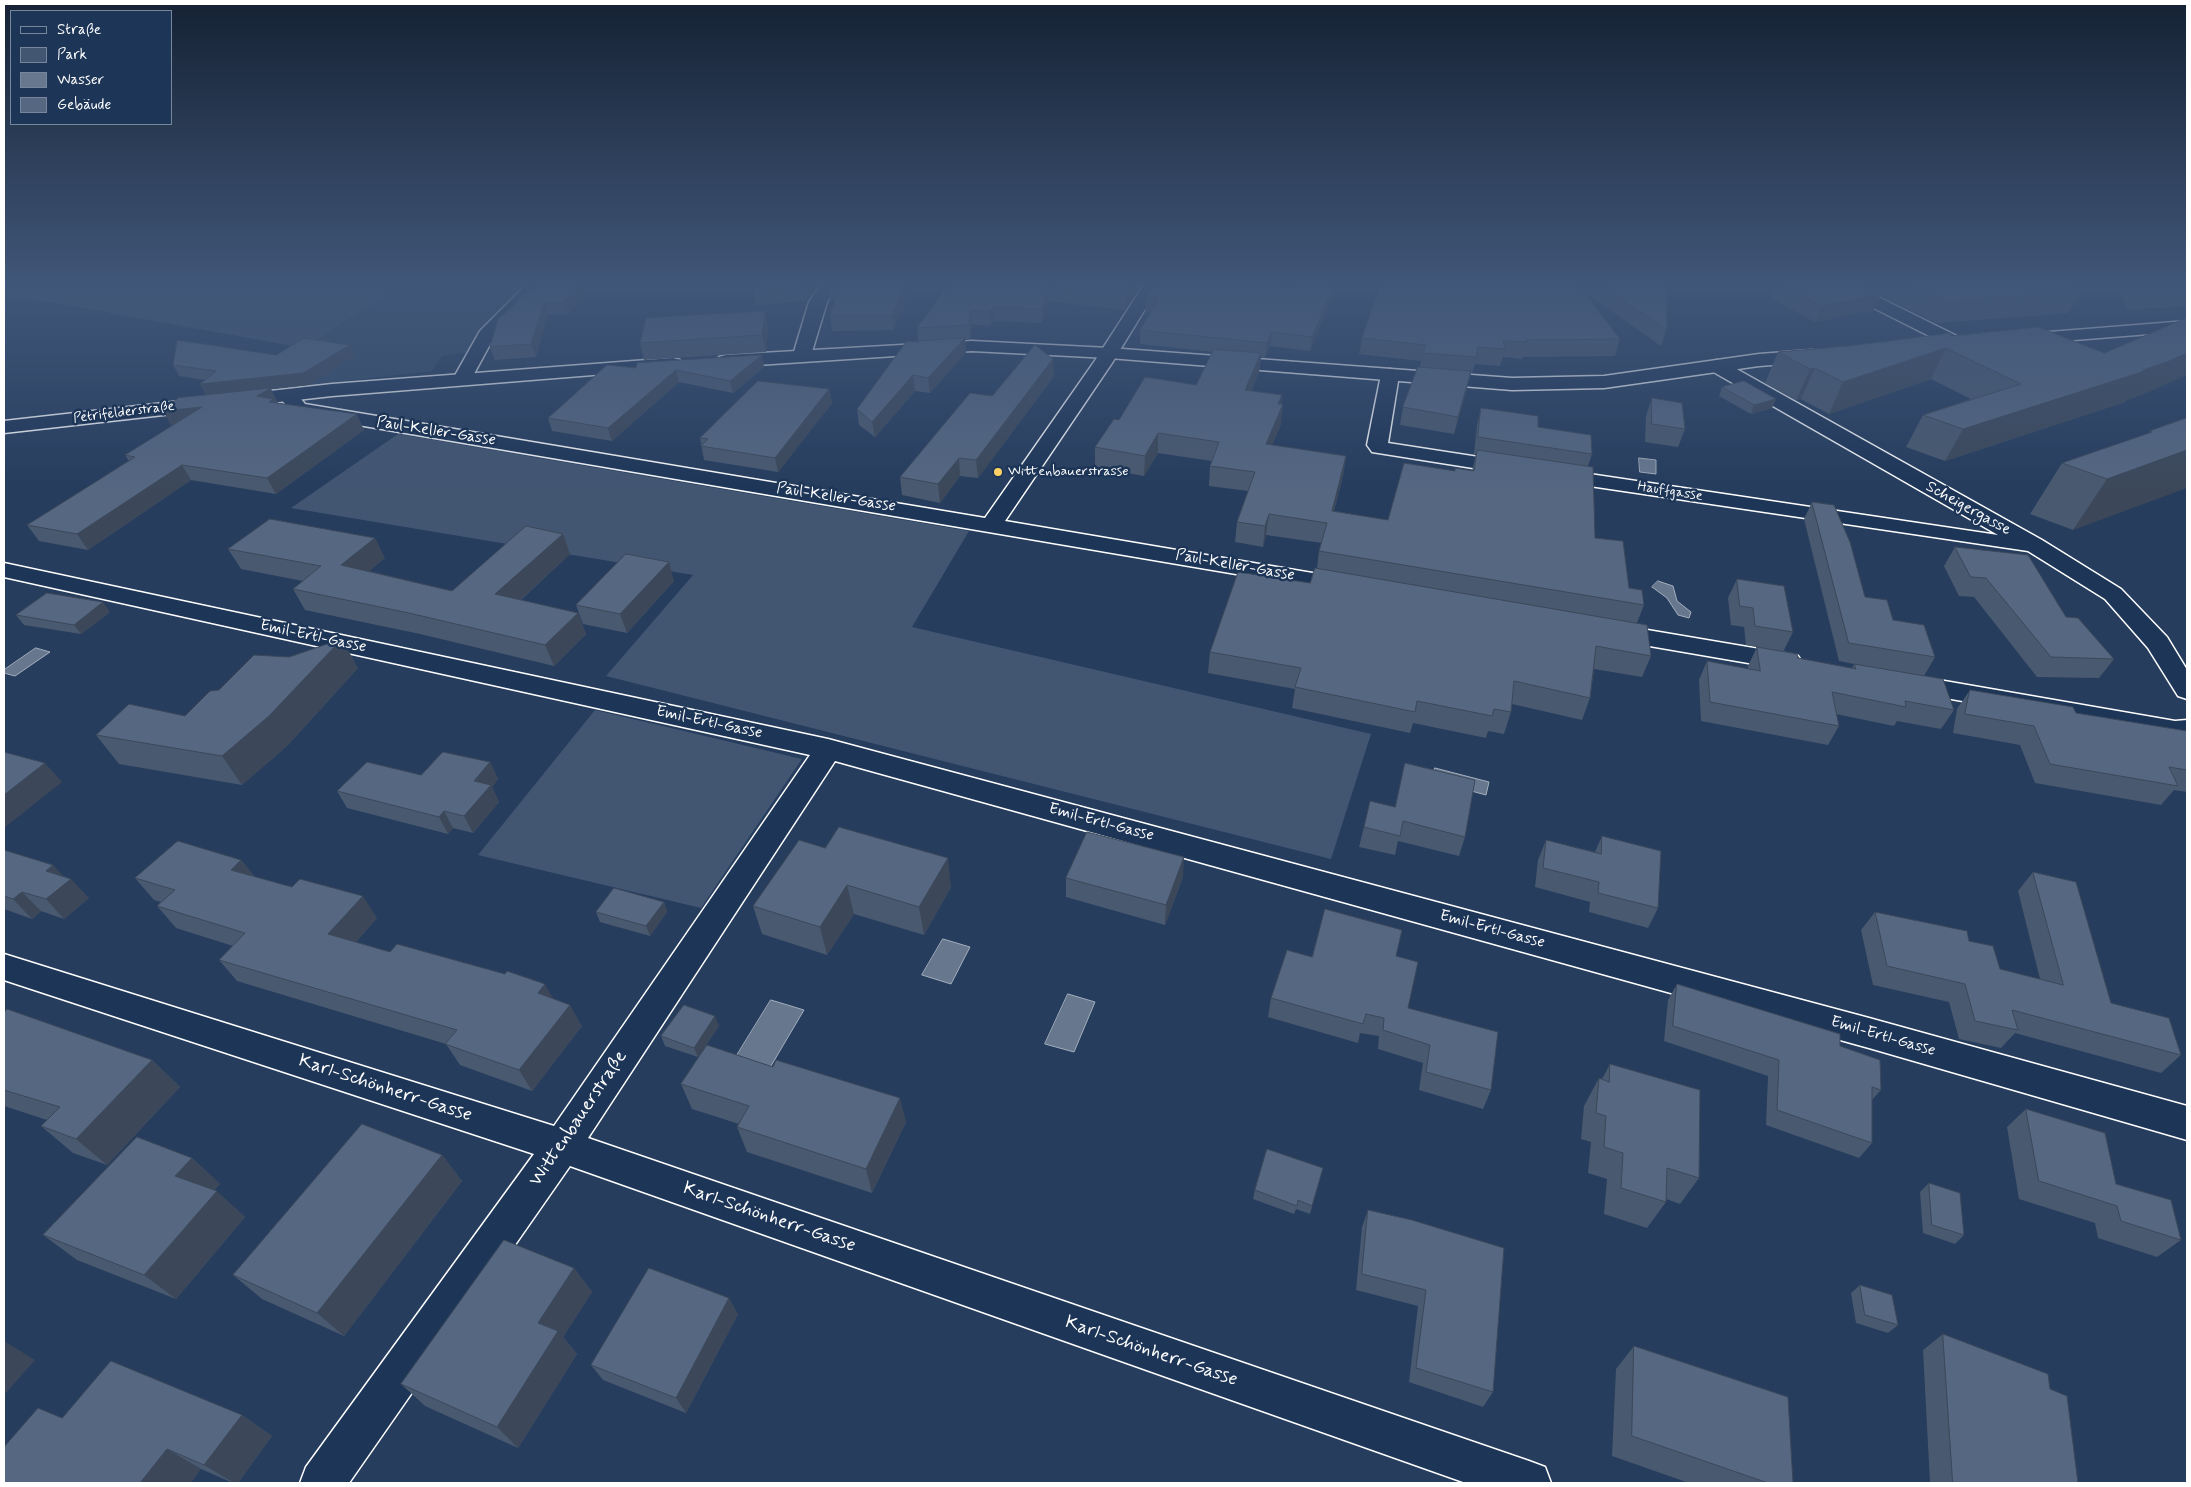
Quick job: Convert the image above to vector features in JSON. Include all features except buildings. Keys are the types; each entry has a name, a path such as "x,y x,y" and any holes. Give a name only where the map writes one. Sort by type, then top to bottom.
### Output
{"street":[{"path":"462,379 477,352"},
{"name":"Petrifelderstraße","path":"4,427 288,395 462,379 863,352"},
{"name":"Petrifelderstraße","path":"1097,352 1512,384 1604,382 1717,366 1827,354"},
{"path":"992,524 1109,353"},
{"name":"Scheigergasse","path":"1717,366 2034,546 2113,594 2158,643 2187,690"},
{"name":"Hauffgasse","path":"1390,375 1377,445 1379,448 2034,546"},
{"name":"Paul-Keller-Gasse","path":"288,395 299,409 992,524 1374,590"},
{"name":"Emil-Ertl-Gasse","path":"4,570 828,749 1869,1033 2187,1123"},
{"path":"1588,628 1814,667"},
{"path":"1892,680 2175,730 2187,729"},
{"name":"Wittenbauerstraße","path":"322,1483 562,1146 828,749"},
{"name":"Karl-Schönherr-Gasse","path":"4,967 562,1146 1529,1483"}],"shaded area":[{"path":"310,352 467,352 442,356 432,371 298,386"}],"green space":[{"path":"398,434 969,531 912,627 1371,734 1331,859 606,676 693,575 291,508"},
{"path":"595,710 802,759 701,908 478,855"}],"water":[{"path":"1639,458 1656,460 1656,474 1640,472"},
{"path":"1658,581 1673,586 1677,601 1691,612 1689,618 1678,615 1667,598 1652,587"},
{"path":"36,648 50,652 15,676 4,673 4,670"},
{"path":"1435,768 1489,782 1486,795 1431,780"},
{"path":"943,939 970,947 951,984 922,975"},
{"path":"1068,994 1095,1002 1074,1052 1045,1044"},
{"path":"771,1000 804,1010 768,1071 734,1060"}],"place":[{"name":"Wittenbauerstrasse","path":"998,472"}]}
